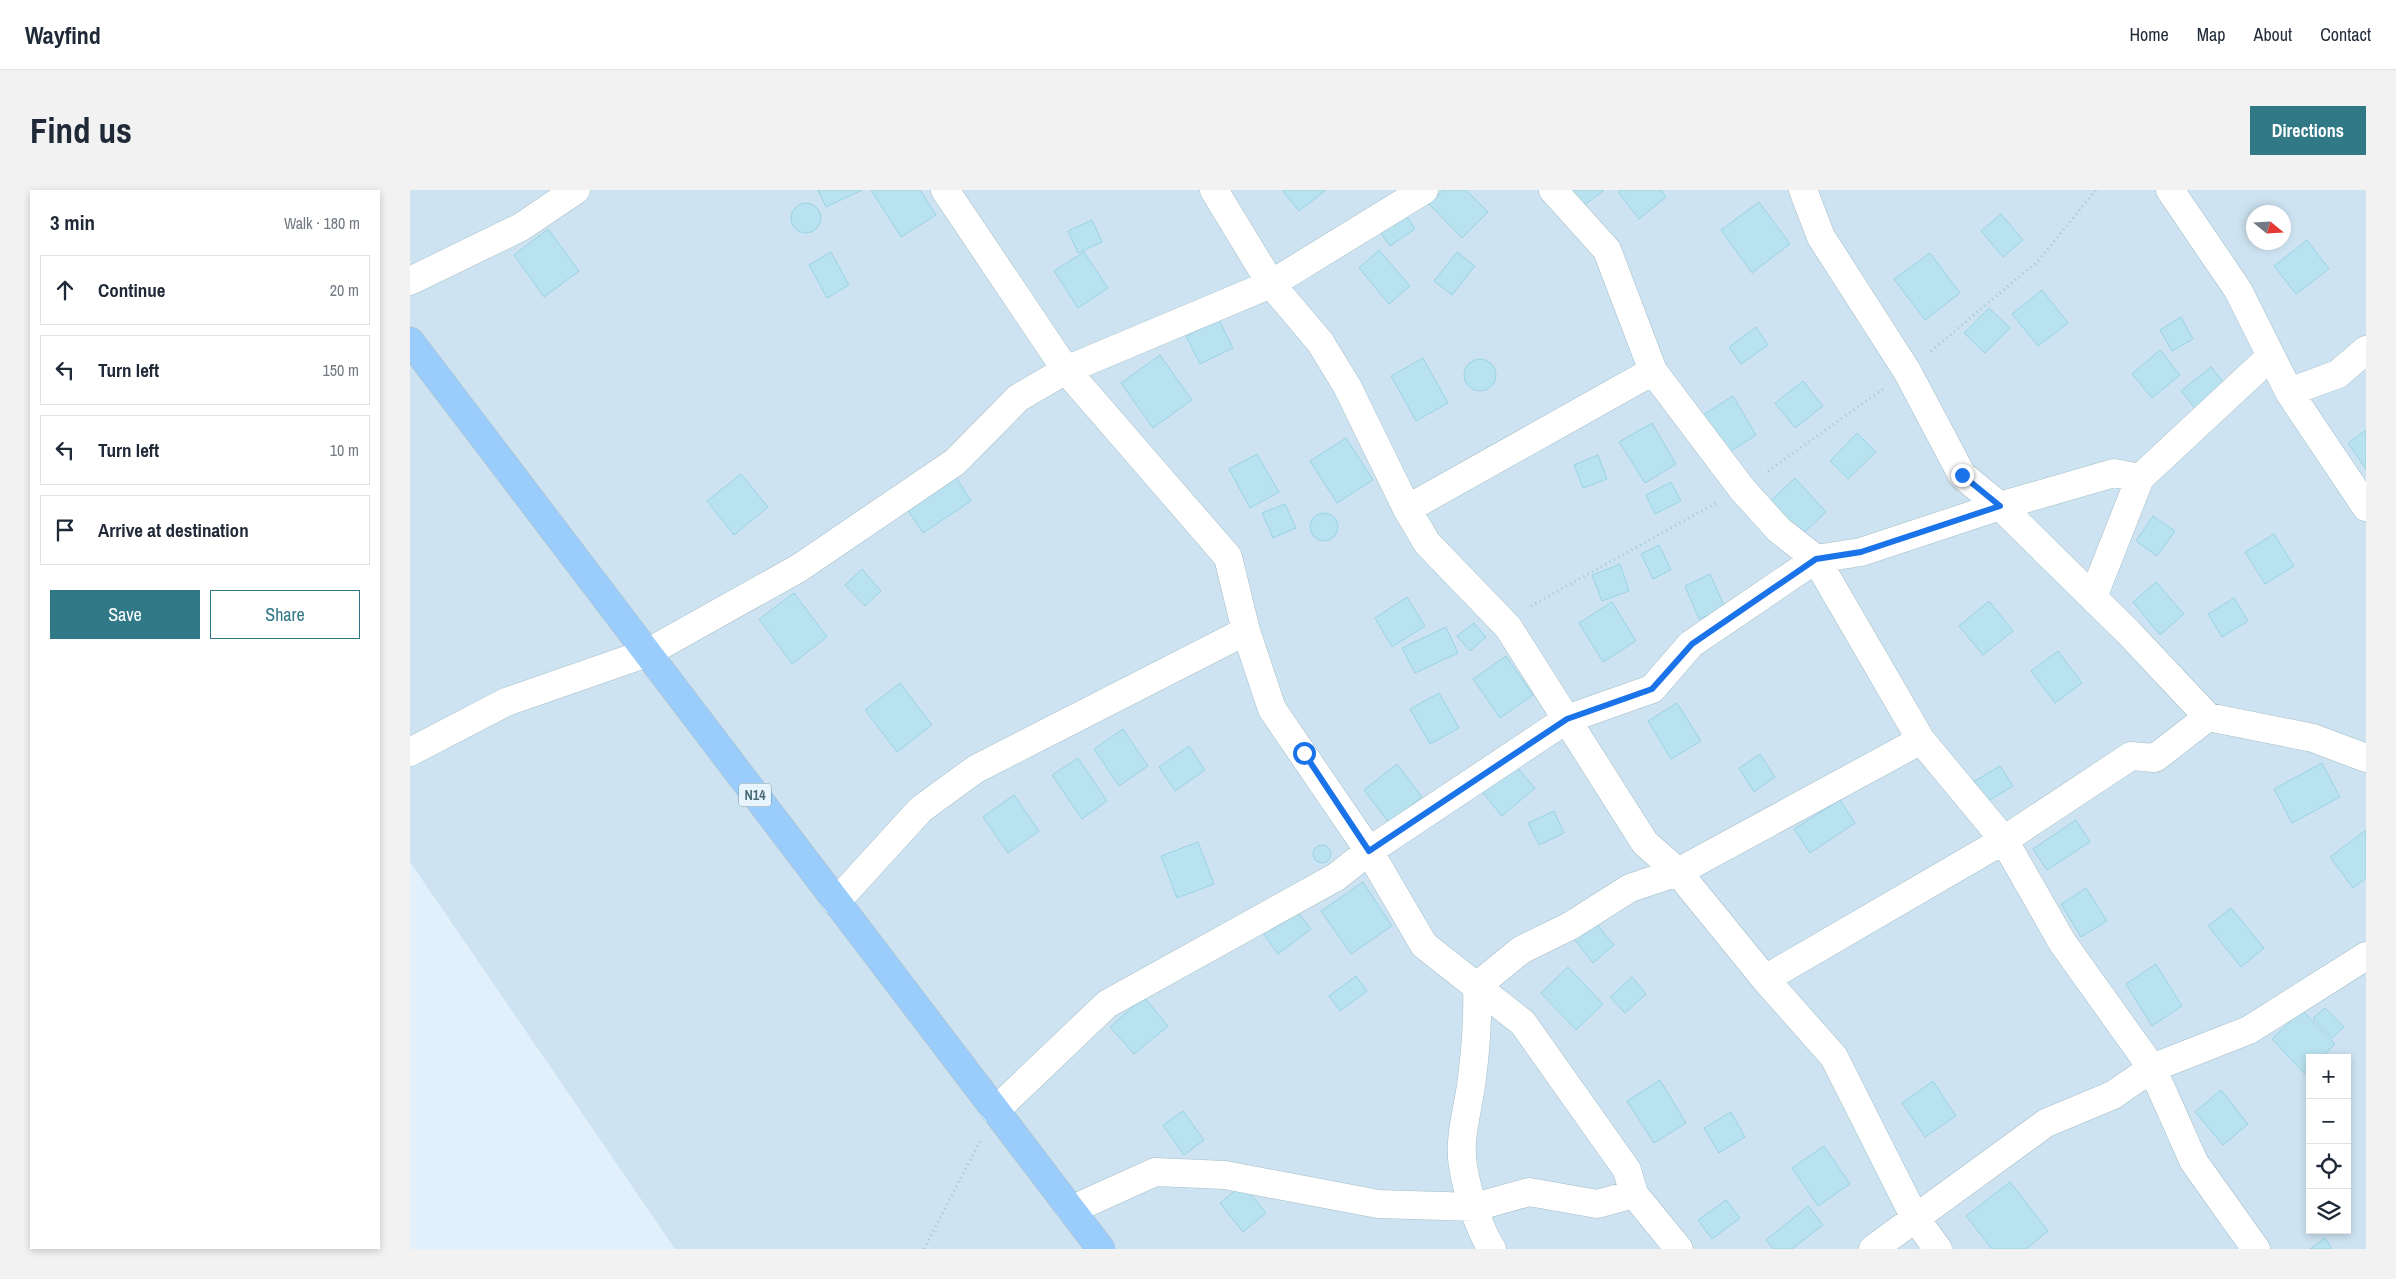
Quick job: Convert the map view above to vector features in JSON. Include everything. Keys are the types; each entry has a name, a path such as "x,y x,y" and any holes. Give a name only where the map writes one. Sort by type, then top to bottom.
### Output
{"main road":[{"name":"N14","path":"410,341 1101,1249"}],"street":[{"path":"410,281 521,227 576,190"},
{"path":"945,190 1066,370 1228,557 1246,631 1272,709 1369,851 1424,945 1523,1023 1627,1170 1634,1194 1680,1249"},
{"path":"1214,190 1271,284 1320,342 1348,386 1407,508 1427,543 1508,627 1645,843 1678,872 1765,979 1834,1057 1915,1218 1938,1249"},
{"path":"410,752 506,702 647,653 799,568 955,462 1018,398 1066,370 1271,284 1424,190"},
{"path":"1553,190 1607,250 1652,371 1742,489 1780,530 1816,559 1922,740 2004,840 2062,942 2152,1068 2194,1162 2256,1249"},
{"path":"1803,190 1821,237 1907,371 1962,475 2000,506 2092,597 2208,717 2313,738 2366,758"},
{"path":"2170,190 2238,290 2290,392 2366,507"},
{"path":"2290,392 2338,374 2366,350"},
{"path":"2092,597 2140,478 2271,356"},
{"path":"1407,508 1652,371"},
{"path":"995,1111 1106,1004 1336,877 1369,851 1567,719 1652,689 1692,644 1816,559 1861,552 2000,506 2114,473 2140,478"},
{"path":"836,902 921,809 976,769 1246,631"},
{"path":"1765,979 2004,840 2132,756 2155,758 2208,717"},
{"path":"1477,986 1521,950 1570,926 1630,888 1678,872 1922,740"},
{"path":"1873,1249 2046,1123 2113,1096 2152,1068 2249,1030 2366,956"},
{"path":"1477,986 1478,1022 1472,1080 1464,1118 1463,1165 1483,1234 1492,1249"},
{"path":"1071,1210 1155,1172 1225,1175 1378,1204 1475,1207 1529,1192 1597,1204 1634,1194"}],"path":[{"path":"1508,627 1535,602 1742,489 1907,371 2038,261 2096,190"},
{"path":"924,1249 995,1111"}],"shaded area":[{"path":"410,190 2366,190 2366,1249 675,1249 410,862"}],"building":[{"path":"818,190 862,190 826,207"},
{"path":"871,190 920,190 936,215 901,237"},
{"path":"1282,190 1326,190 1299,211"},
{"path":"1443,190 1466,190 1488,212 1462,238 1429,204"},
{"path":"1567,190 1604,190 1581,208"},
{"path":"1620,190 1661,190 1666,197 1639,219 1618,192"},
{"path":"1759,202 1790,244 1752,273 1721,230"},
{"path":"806,203 816,208 821,218 816,228 806,233 796,228 791,218 796,208"},
{"path":"1401,207 1415,229 1390,246 1375,225"},
{"path":"2001,214 2023,240 2003,257 1981,231"},
{"path":"1092,220 1102,242 1078,253 1068,231"},
{"path":"548,229 579,271 544,297 514,255"},
{"path":"2307,240 2329,269 2296,294 2274,266"},
{"path":"1379,250 1410,286 1389,304 1359,268"},
{"path":"831,252 849,285 827,298 809,265"},
{"path":"1084,252 1108,288 1078,308 1054,271"},
{"path":"1457,252 1475,266 1452,295 1434,281"},
{"path":"1930,253 1960,293 1925,320 1894,279"},
{"path":"2042,290 2068,323 2038,346 2012,314"},
{"path":"1989,308 2010,328 1985,353 1964,333"},
{"path":"2181,317 2193,339 2172,351 2160,330"},
{"path":"1219,320 1233,348 1200,364 1186,336"},
{"path":"1756,327 1768,345 1741,364 1729,347"},
{"path":"2160,350 2180,375 2152,398 2132,374"},
{"path":"1160,355 1192,400 1153,428 1121,383"},
{"path":"1423,358 1448,403 1416,421 1391,376"},
{"path":"1480,359 1486,360 1491,364 1495,369 1495,381 1491,386 1486,390 1480,391 1474,390 1469,386 1465,381 1464,375 1465,369 1469,364 1474,360"},
{"path":"2211,367 2228,387 2197,411 2181,391"},
{"path":"1803,381 1823,406 1795,428 1775,403"},
{"path":"1733,396 1756,435 1725,455 1701,416"},
{"path":"1652,423 1676,464 1645,483 1619,442"},
{"path":"2366,430 2366,469 2348,443"},
{"path":"1857,433 1876,452 1848,479 1830,461"},
{"path":"1346,438 1373,480 1337,503 1310,461"},
{"path":"1257,454 1279,492 1250,508 1229,469"},
{"path":"1598,455 1607,479 1583,488 1574,465"},
{"path":"741,474 768,507 734,535 707,501"},
{"path":"954,474 971,501 923,533 905,506"},
{"path":"1795,478 1826,512 1797,539 1766,505"},
{"path":"1671,482 1681,501 1655,514 1646,495"},
{"path":"1285,504 1296,528 1273,538 1262,513"},
{"path":"1324,513 1334,517 1338,527 1334,537 1324,541 1314,537 1310,527 1314,517"},
{"path":"2153,516 2175,531 2157,556 2136,541"},
{"path":"2274,534 2294,566 2265,584 2245,552"},
{"path":"1659,545 1671,570 1653,579 1641,554"},
{"path":"1620,564 1629,591 1602,601 1592,575"},
{"path":"862,569 881,591 865,606 845,585"},
{"path":"1710,574 1725,608 1699,619 1685,586"},
{"path":"2156,582 2184,614 2160,635 2133,602"},
{"path":"794,593 827,637 792,664 759,619"},
{"path":"1407,597 1425,626 1392,647 1375,618"},
{"path":"2234,598 2248,621 2222,637 2208,614"},
{"path":"1989,601 2013,631 1983,655 1959,626"},
{"path":"1612,602 1636,641 1603,662 1579,623"},
{"path":"1474,623 1486,637 1470,651 1457,636"},
{"path":"1446,627 1458,653 1415,673 1402,648"},
{"path":"2058,651 2082,683 2055,703 2031,671"},
{"path":"1506,656 1533,695 1500,718 1473,679"},
{"path":"900,683 932,725 897,752 865,710"},
{"path":"1439,693 1459,728 1430,744 1410,709"},
{"path":"1677,703 1701,741 1671,759 1648,721"},
{"path":"1123,729 1148,766 1119,786 1094,749"},
{"path":"1189,746 1205,770 1175,791 1159,767"},
{"path":"1760,754 1775,777 1754,792 1739,768"},
{"path":"1078,758 1107,801 1082,819 1052,775"},
{"path":"2322,763 2340,797 2292,823 2274,789"},
{"path":"1397,764 1422,797 1389,823 1364,790"},
{"path":"1514,764 1535,788 1502,816 1482,792"},
{"path":"2000,766 2013,786 1985,803 1973,782"},
{"path":"1014,795 1039,831 1008,853 983,817"},
{"path":"1840,800 1855,823 1810,853 1794,829"},
{"path":"1554,811 1564,833 1539,845 1528,823"},
{"path":"2076,820 2090,842 2047,870 2033,849"},
{"path":"2366,830 2366,878 2353,888 2330,857"},
{"path":"1198,842 1214,884 1177,898 1161,856"},
{"path":"1322,845 1328,848 1331,854 1328,860 1322,863 1316,860 1313,854 1316,848"},
{"path":"1363,882 1392,926 1351,954 1321,911"},
{"path":"2086,888 2107,921 2081,937 2061,904"},
{"path":"1293,906 1311,929 1278,954 1261,930"},
{"path":"2231,908 2264,948 2241,967 2208,926"},
{"path":"1595,922 1614,945 1593,963 1574,939"},
{"path":"2156,964 2182,1006 2152,1026 2126,984"},
{"path":"1568,967 1603,1004 1576,1030 1541,993"},
{"path":"1356,976 1367,991 1340,1011 1329,996"},
{"path":"1632,977 1646,994 1625,1013 1610,997"},
{"path":"1144,997 1168,1026 1134,1054 1110,1027"},
{"path":"2325,1008 2344,1027 2332,1038 2313,1018"},
{"path":"2302,1010 2335,1044 2325,1054 2306,1054 2306,1071 2304,1073 2272,1039"},
{"path":"1660,1080 1686,1123 1654,1143 1627,1101"},
{"path":"1933,1081 1956,1116 1925,1137 1902,1103"},
{"path":"2221,1090 2248,1124 2223,1145 2195,1112"},
{"path":"1183,1111 1204,1140 1184,1155 1163,1125"},
{"path":"1731,1112 1745,1137 1719,1153 1704,1128"},
{"path":"1824,1146 1850,1184 1818,1206 1792,1168"},
{"path":"2010,1182 2048,1231 2026,1249 1992,1249 1966,1216"},
{"path":"1243,1184 1266,1213 1243,1232 1220,1203"},
{"path":"1726,1200 1740,1218 1712,1239 1698,1220"},
{"path":"1808,1206 1823,1225 1792,1249 1773,1249 1766,1240"},
{"path":"2325,1238 2332,1249 2310,1249"}],"route":[{"path":"1304,753 1369,851 1567,719 1652,689 1692,644 1816,559 1861,552 2000,506 1962,475"}]}
